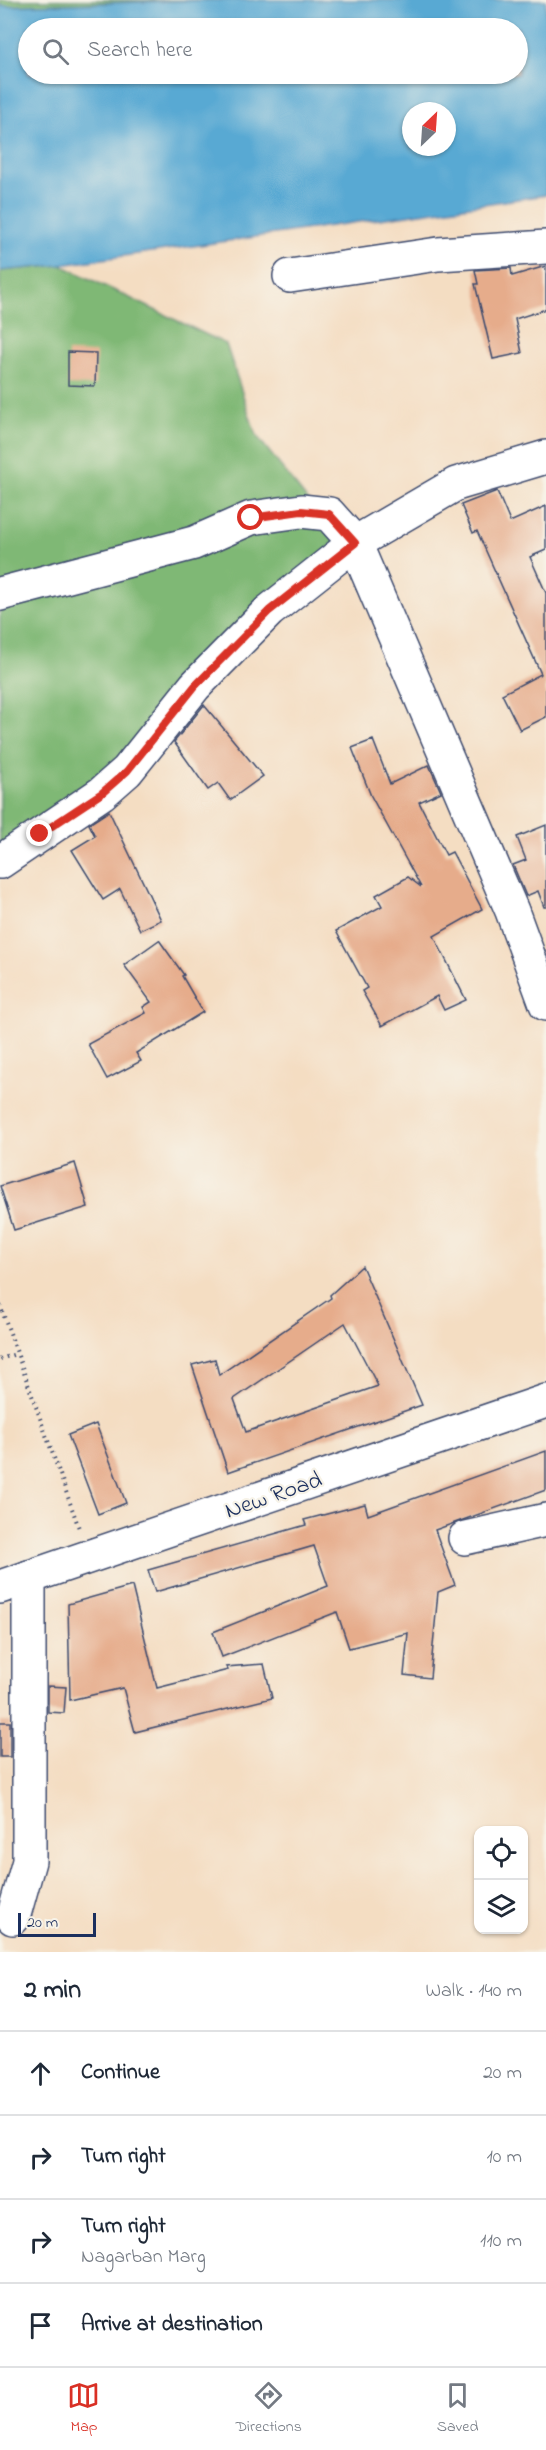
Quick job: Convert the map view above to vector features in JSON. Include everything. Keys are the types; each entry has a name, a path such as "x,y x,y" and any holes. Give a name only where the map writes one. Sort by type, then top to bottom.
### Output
{"street":[{"path":"290,276 438,254 546,247"},
{"path":"0,862 102,793 127,771 195,686 269,611 355,543 456,484 546,457"},
{"path":"0,594 194,543 251,518 301,511 329,514 355,543 512,911 546,1004"},
{"name":"New Road","path":"14,1582 546,1401"},
{"path":"465,1538 546,1520"},
{"path":"13,1918 28,1860 14,1582"}],"path":[{"path":"0,1305 89,1557"},
{"path":"0,1359 16,1354"}],"green space":[{"path":"0,0 213,0 0,6"},
{"path":"61,265 226,344 256,435 338,539 127,751 92,781 0,845 0,271"}],"water":[{"path":"213,0 546,0 546,195 61,265 0,271 0,6"}],"building":[{"path":"546,266 546,309 515,319 522,353 493,359 475,284 478,284 475,270 511,268 512,276"},
{"path":"68,352 96,353 95,386 68,385"},
{"path":"497,491 510,522 546,506 546,550 530,557 546,593 546,717 520,730 502,694 541,674 477,531 473,533 461,505"},
{"path":"204,705 263,776 230,800 218,783 208,790 174,742"},
{"path":"373,740 390,784 429,765 441,792 419,802 446,855 452,852 482,909 434,936 466,1000 444,1010 437,996 382,1026 362,991 367,988 336,931 382,906 376,895 408,877 421,887 371,796 352,748"},
{"path":"109,811 161,920 140,930 120,889 103,900 72,850 95,836 89,824"},
{"path":"546,825 546,907 544,907 538,891 526,896 513,865 526,860 517,837"},
{"path":"159,940 184,975 182,976 203,1012 136,1053 141,1061 107,1079 88,1044 146,1013 143,1007 151,1002 124,965"},
{"path":"75,1163 88,1207 14,1230 0,1186"},
{"path":"362,1266 422,1405 228,1472 192,1365 215,1359 219,1375 331,1298 330,1295","holes":["345,1323 378,1386 246,1432 234,1399"]},
{"path":"96,1424 126,1503 98,1514 68,1435"},
{"path":"546,1451 546,1490 435,1530 455,1585 438,1592 430,1678 404,1675 408,1633 349,1648 337,1612 222,1657 213,1632 328,1586 314,1546 155,1592 148,1570 306,1525 304,1520 365,1504 368,1515"},
{"path":"132,1586 157,1688 228,1670 226,1667 264,1664 272,1698 135,1732 123,1688 70,1700 68,1604"},
{"path":"48,1686 66,1687 64,1713 48,1712"},
{"path":"0,1722 10,1722 10,1757 0,1757"}],"route":[{"path":"40,834 102,793 127,771 195,686 269,611 355,543 329,514 301,511 251,518"}]}
